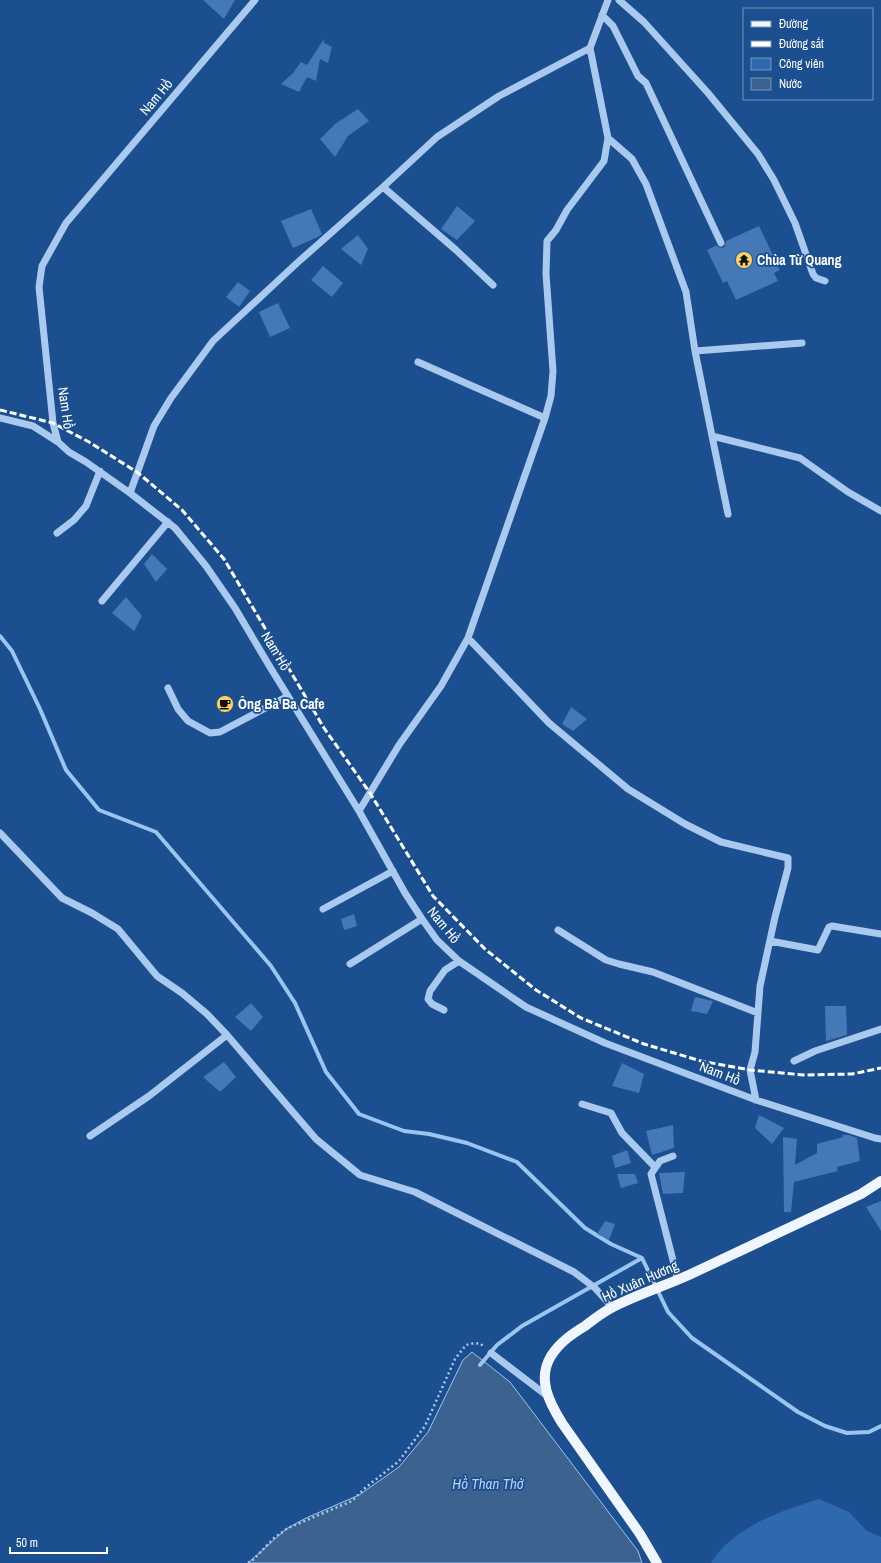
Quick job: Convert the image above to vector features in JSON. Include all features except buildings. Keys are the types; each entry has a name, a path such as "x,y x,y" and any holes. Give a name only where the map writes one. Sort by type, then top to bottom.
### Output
{"main road":[{"name":"Hồ Xuân Hương","path":"658,1563 640,1534 562,1424 546,1395 546,1368 551,1356 558,1346 570,1336 612,1307 678,1280 861,1194 881,1181"}],"street":[{"name":"Nam Hồ","path":"255,0 66,223 42,266 39,287 53,423 58,442 69,452 100,471 176,528 201,560 235,608 359,811 422,919 437,940 458,961 526,1007 605,1043 756,1100 881,1139"},
{"path":"359,811 399,745 441,686 468,638 545,418 550,396 553,371 546,274 547,241 556,230 567,210 604,161 608,138 590,48 608,0"},
{"path":"619,0 644,22 708,93 758,154 774,180 795,223 813,274 816,278 825,281"},
{"path":"602,16 613,26 638,76 646,83 721,243"},
{"path":"130,493 154,426 171,398 212,341 437,137 499,96 590,48"},
{"path":"608,138 632,159 646,184 686,292 694,351 728,514"},
{"path":"383,187 456,250 493,285"},
{"path":"694,351 802,343"},
{"path":"418,362 545,418"},
{"path":"0,418 33,426 58,442"},
{"path":"712,436 800,458 848,492 881,511"},
{"path":"57,533 74,520 86,506 100,471"},
{"path":"102,601 168,522"},
{"path":"468,638 549,723 628,789 685,824 721,842 788,858 788,868 760,986 755,1052 750,1070 756,1100"},
{"path":"168,688 178,709 188,721 210,733 220,732 288,696"},
{"path":"0,833 62,898 92,913 118,930 157,976 182,993 207,1014 227,1035 316,1139 360,1175 415,1192 574,1272 595,1288 612,1307"},
{"path":"323,908 393,871"},
{"path":"350,964 422,919"},
{"path":"770,941 818,950 829,927 832,926 881,934"},
{"path":"558,930 606,960 653,972 758,1013"},
{"path":"444,1010 432,1004 428,999 430,991 444,970 458,961"},
{"path":"794,1062 815,1051 881,1029"},
{"path":"90,1136 149,1096 227,1035"},
{"path":"582,1104 611,1114 622,1133 655,1167"},
{"path":"673,1156 660,1161 651,1174 678,1280"},
{"path":"491,1354 546,1395"}],"path":[{"path":"248,1563 254,1559 274,1538 288,1528 352,1501 365,1488 399,1462 425,1426 455,1359 466,1345 474,1343"}],"green space":[{"path":"819,1499 849,1512 867,1531 881,1537 881,1563 711,1563 724,1546 745,1530 768,1517"}],"water":[{"name":"Hồ Than Thở","path":"472,1352 510,1382 638,1551 642,1563 248,1563 286,1529 306,1518 359,1495 399,1467 428,1432 463,1360"}],"waterway":[{"path":"0,636 12,651 40,709 66,770 99,810 156,832 271,966 295,1003 326,1072 359,1114 404,1131 429,1134 467,1143 517,1162 585,1228 611,1244 642,1258 668,1312 692,1338 798,1412 825,1426 847,1433 869,1432 881,1426"},
{"path":"480,1365 497,1345 522,1326 642,1258"}],"railway":[{"path":"0,410 53,423 89,442 137,472 182,510 224,559 324,728 370,793 433,896 485,949 536,990 581,1018 644,1044 701,1061 750,1070 804,1075 852,1074 881,1068"}],"place":[{"name":"Chùa Từ Quang","path":"744,260"},
{"name":"Ông Bà Ba Cafe","path":"225,704"}]}
